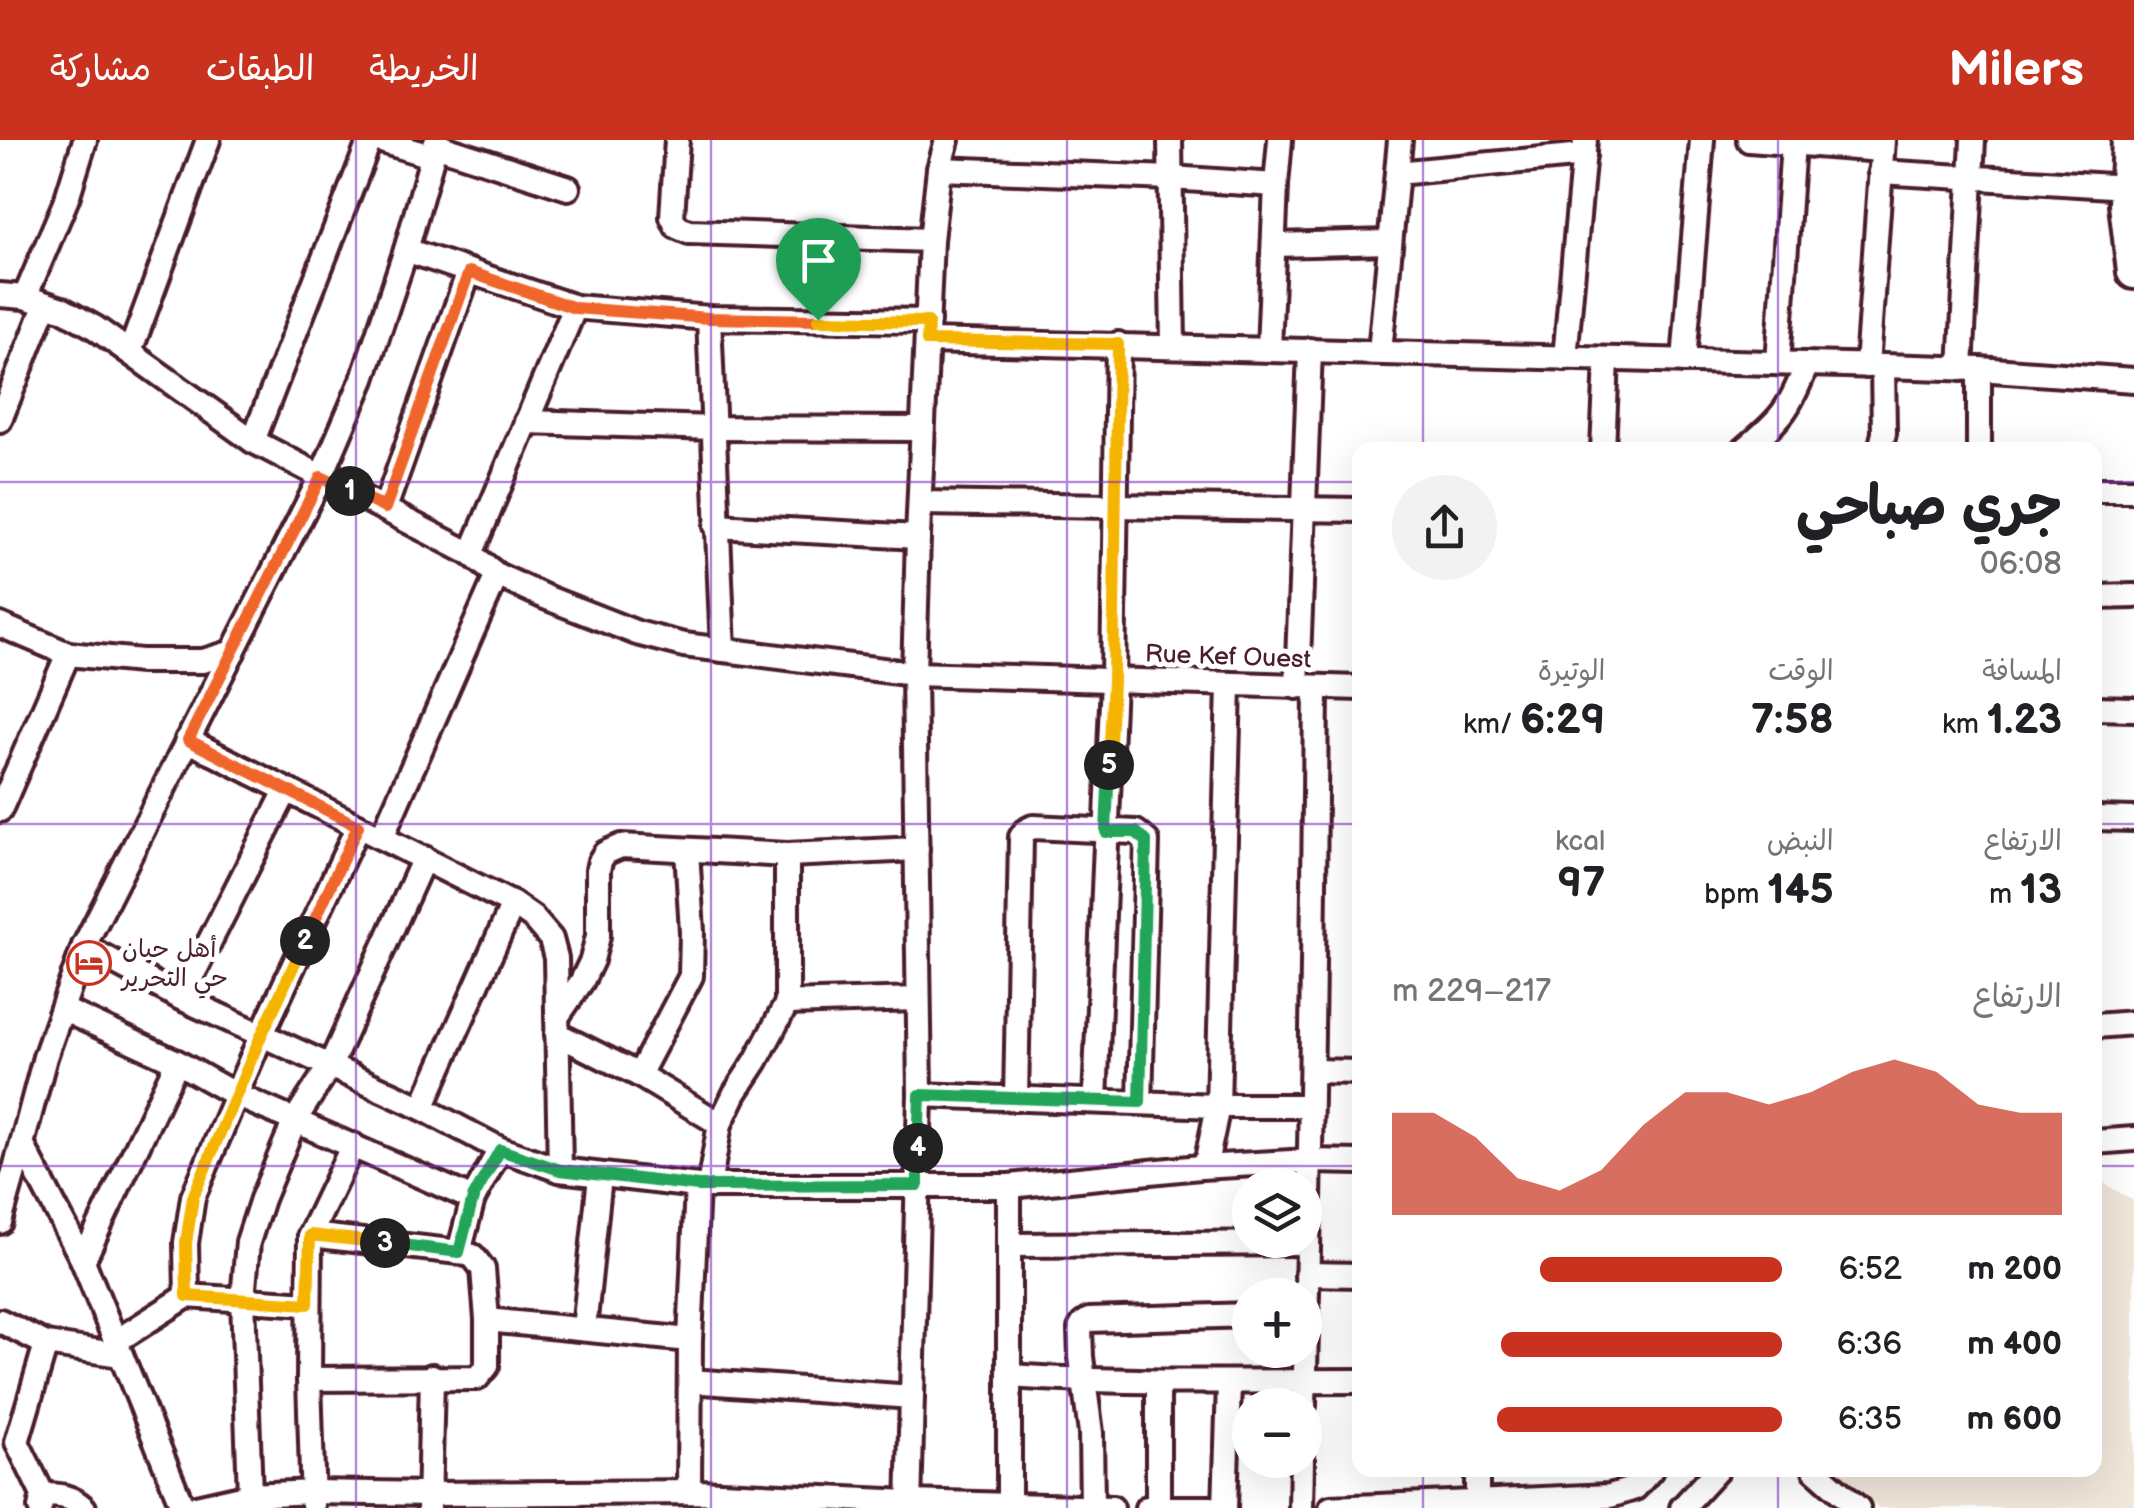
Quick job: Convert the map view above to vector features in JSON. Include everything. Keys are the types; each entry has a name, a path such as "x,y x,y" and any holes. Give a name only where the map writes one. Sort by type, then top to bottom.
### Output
{"street":[{"path":"0,420 85,140"},
{"path":"130,352 208,140"},
{"path":"252,441 370,140"},
{"path":"378,140 434,147 568,188"},
{"path":"678,140 672,217 677,226 689,232 931,240"},
{"path":"909,1505 920,1095 914,674 931,240 947,140"},
{"path":"1170,140 1173,346"},
{"path":"1269,349 1280,140"},
{"path":"1380,352 1400,140"},
{"path":"1684,361 1702,140"},
{"path":"1749,140 1882,154 1971,176 2129,198"},
{"path":"1973,140 1970,369 1977,442"},
{"path":"2129,140 2134,272"},
{"path":"1778,364 1793,144"},
{"path":"0,1222 45,1057 84,946 321,477 362,380 406,250 434,147"},
{"path":"1397,173 1584,147 1566,358"},
{"path":"1882,154 1875,366 1882,442"},
{"path":"940,170 1276,185"},
{"path":"1274,244 1390,242"},
{"path":"406,250 575,308 1118,344 1970,369 2134,380"},
{"path":"385,508 469,272"},
{"path":"0,295 36,300"},
{"name":"Rue Kef Ouest","path":"36,300 94,327 252,441 471,554 497,574 637,633 684,645 914,674 1352,688"},
{"path":"471,554 575,308"},
{"path":"709,318 723,650"},
{"path":"1095,1100 1113,681 1118,344"},
{"path":"1310,350 1305,510 1313,1071 1310,1168"},
{"path":"1603,442 1607,359"},
{"path":"1753,442 1785,413 1807,364"},
{"path":"526,422 714,428 922,428"},
{"path":"2102,490 2134,490"},
{"path":"920,503 1352,510"},
{"path":"716,526 918,536"},
{"path":"382,837 497,574"},
{"path":"2102,597 2134,596"},
{"path":"0,625 68,654 188,662 233,652"},
{"path":"0,810 68,654"},
{"path":"1200,1167 1207,1159 1218,1106 1229,685"},
{"path":"2102,708 2134,710"},
{"path":"188,740 424,858 533,918 551,939 556,958 560,1170"},
{"path":"181,998 286,791"},
{"path":"2102,818 2134,819"},
{"path":"187,1296 186,1243 193,1197 261,1036 358,826"},
{"path":"1016,1099 1021,837 1032,827 1136,832 1146,841 1140,1102"},
{"path":"557,1026 592,960 598,936 598,870 604,853 621,846 787,855 916,849"},
{"path":"639,1075 690,976 692,932 686,850"},
{"path":"696,1497 690,1340 703,1186 720,1124 787,1003 787,855"},
{"path":"250,1495 243,1299 248,1242 295,1120 331,1064 424,858"},
{"path":"422,1108 513,904"},
{"path":"84,946 181,998 331,1064 500,1150 560,1170 703,1186 1009,1186 1200,1167 1352,1162"},
{"path":"787,1003 918,999"},
{"path":"62,1009 177,1062 236,1095 473,1198"},
{"path":"2102,1025 2134,1023"},
{"path":"557,1026 720,1124"},
{"path":"83,1261 177,1062"},
{"path":"1313,1071 1352,1072"},
{"path":"920,1095 1310,1106"},
{"path":"2102,1141 2134,1139"},
{"path":"22,1144 83,1261 183,1508"},
{"path":"314,1500 309,1379 310,1235 353,1145"},
{"path":"459,1252 473,1198 500,1150"},
{"path":"584,1329 600,1176"},
{"path":"1009,1186 1015,1507"},
{"path":"309,1379 477,1378 487,1366 483,1269 474,1256 310,1235"},
{"path":"1010,1244 1232,1243"},
{"path":"1306,1258 1307,1278"},
{"path":"1307,1274 1352,1275"},
{"path":"0,1322 46,1344 118,1349 187,1296 308,1304"},
{"path":"1092,1507 1091,1433 1081,1358 1082,1324 1088,1320 1232,1316"},
{"path":"487,1320 690,1340"},
{"path":"46,1344 9,1441 42,1502 60,1495 74,1499 84,1508"},
{"path":"1305,1368 1305,1388"},
{"path":"430,1501 432,1376"},
{"path":"1010,1376 1085,1381 1352,1381"},
{"path":"690,1381 912,1397"},
{"path":"1158,1382 1151,1507 1211,1508"},
{"path":"1225,1508 1229,1383"},
{"path":"1477,1477 1477,1502"},
{"path":"1331,1508 1610,1496 1635,1488 1644,1477"},
{"path":"1682,1508 1711,1477"},
{"path":"1822,1477 1858,1508"},
{"path":"1301,1508 1302,1478"},
{"path":"192,1508 250,1495 430,1501 696,1497 1112,1508"}],"shaded area":[{"path":"2102,1182 2134,1201 2134,1508 1878,1508 1845,1477 2102,1477"}],"place":[{"name":"أهل حيان حي التحرير","path":"89,963"}],"route":[{"path":"469,272 575,308 709,318 818,320 928,322 927,341 1118,344 1113,681 1106,832 1136,832 1146,841 1140,1102 920,1095 918,1185 698,1186 560,1170 500,1150 473,1198 459,1252 310,1235 308,1304 187,1296 186,1243 193,1197 261,1036 358,826 188,740 321,477 385,508 469,272"}]}
